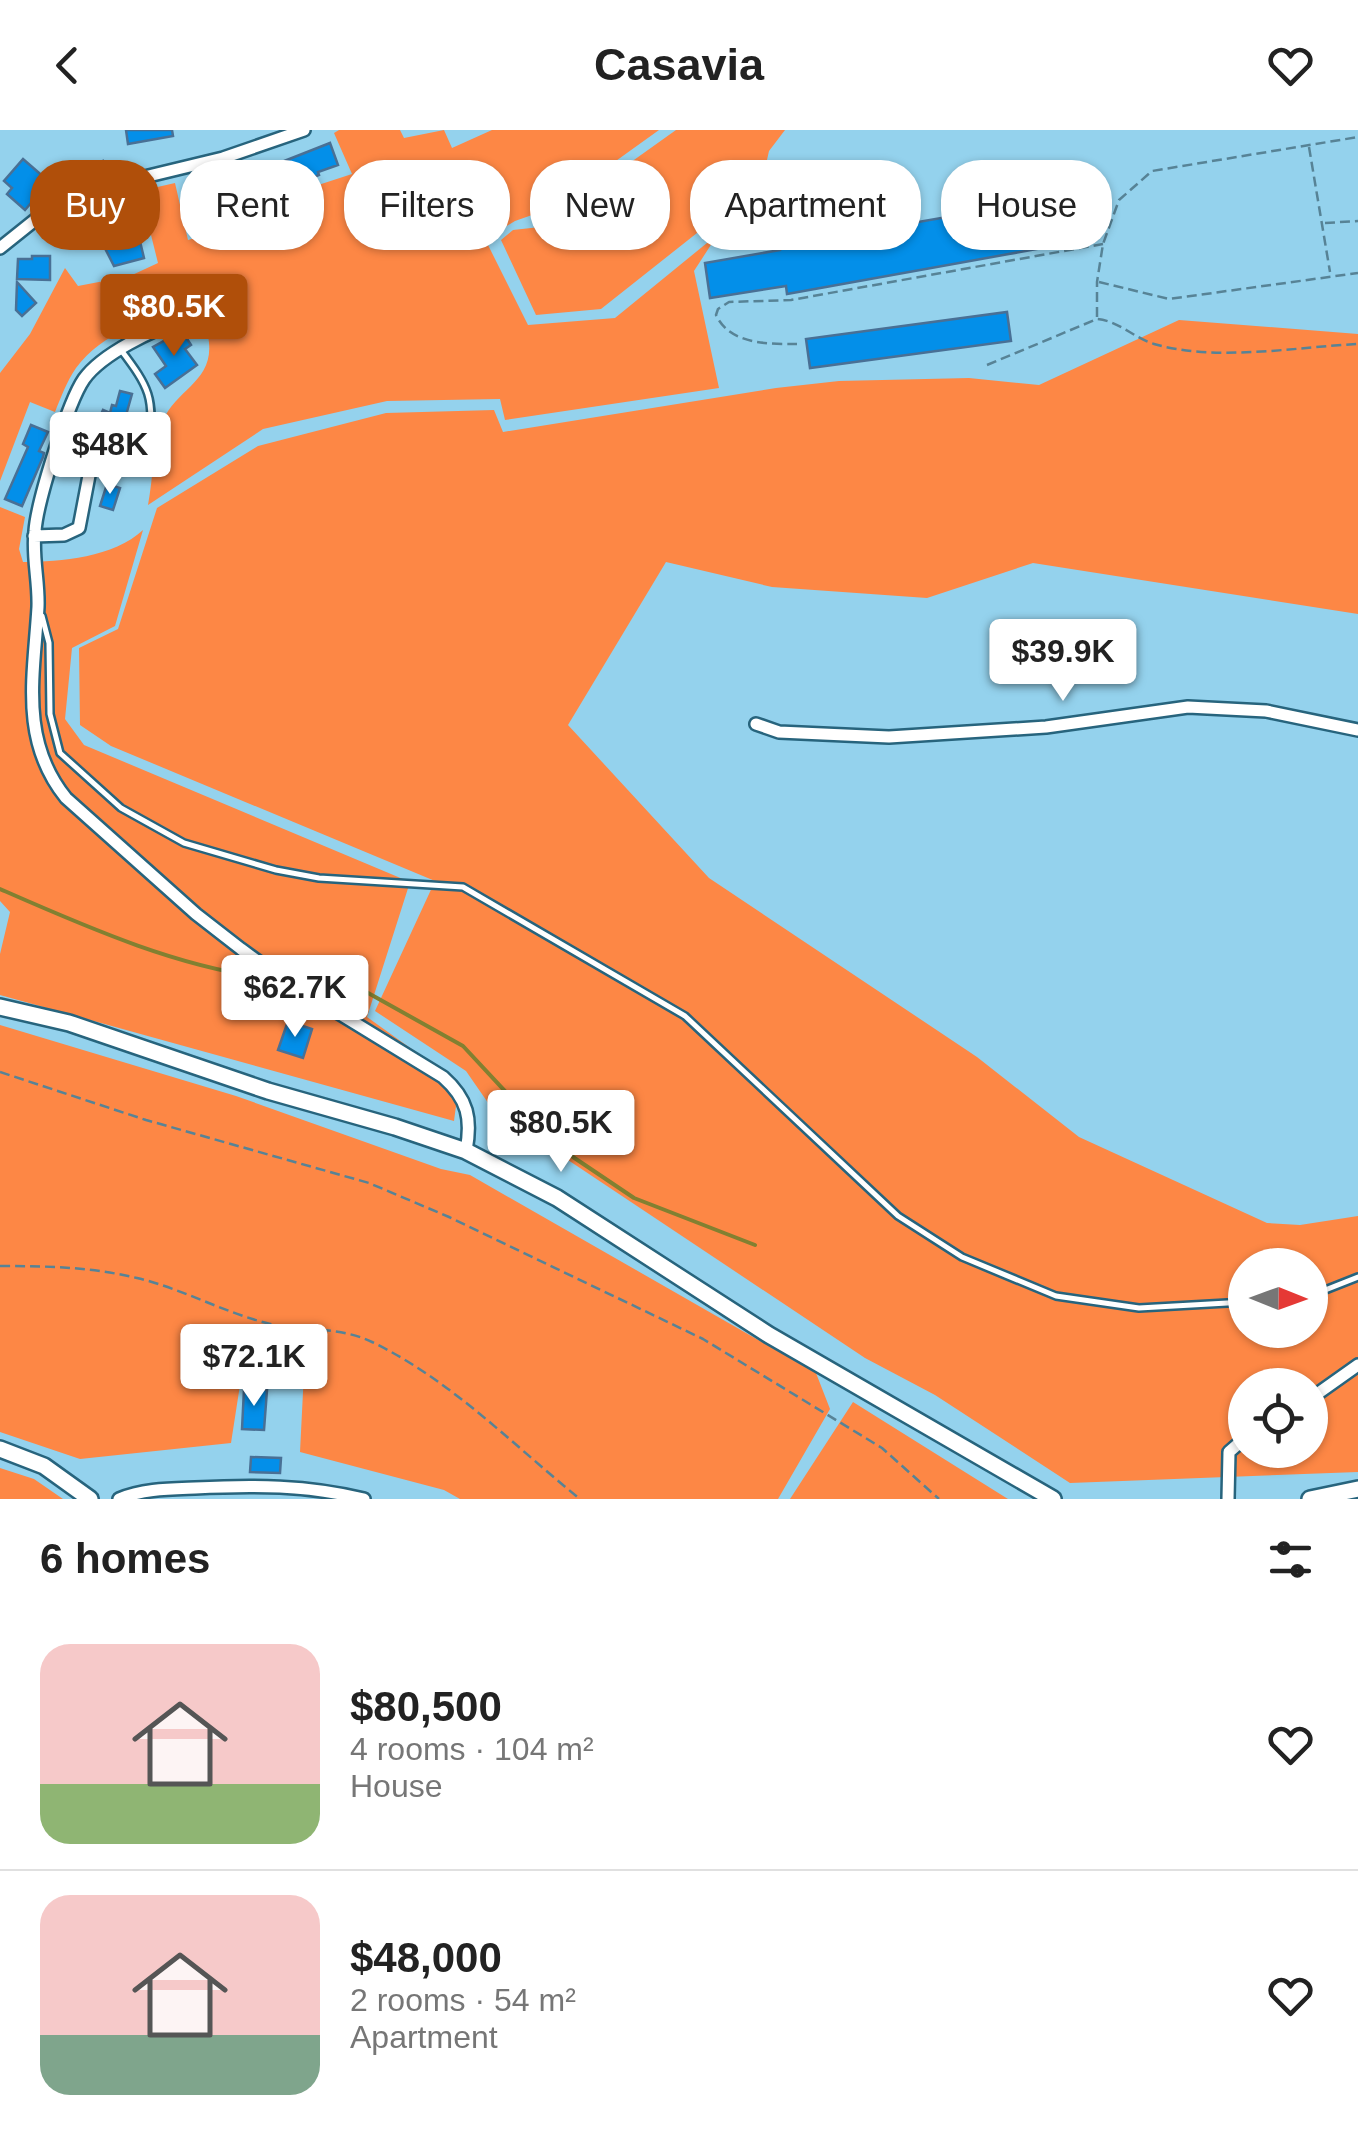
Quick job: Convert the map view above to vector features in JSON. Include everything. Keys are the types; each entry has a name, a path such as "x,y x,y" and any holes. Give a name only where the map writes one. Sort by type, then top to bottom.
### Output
{"main road":[{"path":"0,1007 69,1023 268,1091 466,1151 557,1198 769,1335 1054,1499"},
{"path":"0,1448 44,1466 90,1499"},
{"path":"1310,1499 1358,1488"}],"street":[{"path":"0,248 45,212 78,193 234,154 304,130"},
{"path":"182,321 160,327 94,368 74,398 38,510 34,536 38,604 30,680 34,734 52,781 66,798 196,914 278,976 444,1077 458,1090 470,1122 466,1151"},
{"path":"34,536 64,535 78,528 95,444"},
{"path":"756,724 779,732 889,737 1046,727 1188,706 1266,711 1358,730"},
{"path":"1328,1386 1358,1364"},
{"path":"1228,1499 1229,1468"},
{"path":"119,1499 144,1490 259,1485 300,1487 364,1499"}],"lane":[{"path":"121,350 146,383 152,400 149,445"},
{"path":"38,604 48,643 50,714 60,753 121,808 184,843 276,870 319,878 463,886 685,1016 898,1216 962,1257 1056,1296 1139,1308 1228,1303"},
{"path":"1328,1289 1358,1277"}],"path":[{"path":"1112,219 1119,200 1152,171 1358,137"},
{"path":"1308,146 1330,274"},
{"path":"1322,223 1358,220"},
{"path":"796,344 751,342 721,325 716,315 718,309 729,302 791,300 1070,250"},
{"path":"1098,319 1097,282 1102,250"},
{"path":"1097,282 1169,298 1358,273"},
{"path":"987,365 1098,319 1110,320 1155,344 1210,350 1272,352 1358,344"},
{"path":"0,1072 146,1120 369,1183 448,1217 702,1339 882,1448 939,1499"},
{"path":"0,1266 74,1266 139,1278 274,1324 330,1329 371,1342 447,1389 502,1430 580,1499"}],"shaded area":[{"path":"400,130 404,138 444,130 452,148 492,130 659,130 617,160 530,160 530,216 510,224 510,160 346,160 334,133"},
{"path":"676,130 785,130 767,160 690,160 690,239 601,309 536,315 506,250 510,250 513,230 530,228 530,250 670,250 670,160 634,160"},
{"path":"344,177 344,250 490,250 528,325 615,318 698,250 708,250 694,271 719,388 505,420 500,399 387,401 263,429 148,505 163,421 207,364 208,336 203,322 187,306 142,322 99,345 76,368 55,412 30,402 0,481 0,373 30,334 65,268 78,286 130,276 158,263 155,250 160,250 160,186 175,183 180,205 180,250 324,250 324,183"},
{"path":"1179,320 1358,334 1358,614 1033,563 927,598 772,587 666,562 568,725 709,878 977,1057 1079,1137 1267,1223 1300,1225 1358,1216 1358,1472 1070,1483 935,1395 865,1358 493,1110 466,1071 375,1011 435,881 111,746 80,725 79,648 118,629 157,508 258,446 386,413 494,410 503,432 776,388 839,381 969,378 1039,385"},
{"path":"0,507 25,517 19,549 23,562 102,552 143,530 115,626 72,648 65,719 84,745 410,882 367,1017 459,1083 454,1121 0,995 0,954 10,912 0,901"},
{"path":"0,1025 236,1096 441,1169 470,1175 816,1373 830,1409 778,1499 460,1499 444,1490 300,1452 304,1372 242,1372 231,1443 80,1459 0,1432"},
{"path":"853,1402 1008,1499 790,1499"},
{"path":"0,1468 34,1479 63,1499 0,1499"}],"building":[{"path":"126,130 172,130 173,136 128,144"},
{"path":"330,143 338,165 324,170 324,160 287,160"},
{"path":"23,159 30,165 30,204 25,210 7,194 12,188 4,181"},
{"path":"941,218 941,250 1031,250 787,294 786,286 710,298 705,263 780,250 921,250 921,221"},
{"path":"106,250 142,250 144,258 114,266"},
{"path":"50,256 50,280 17,279 18,259"},
{"path":"17,282 36,303 22,316 16,310"},
{"path":"1007,312 1011,341 810,368 806,339"},
{"path":"182,331 191,345 185,349 197,365 165,388 155,374 166,366 153,347"},
{"path":"120,391 132,394 120,458 108,454 113,435 94,430 103,410 110,413 112,405 116,406"},
{"path":"31,425 48,432 39,451 44,453 43,457 22,506 5,499 28,447 23,444"},
{"path":"107,484 120,488 113,510 100,506"},
{"path":"288,1021 312,1029 303,1058 278,1050"},
{"path":"244,1389 267,1390 264,1430 242,1429"},
{"path":"251,1457 281,1458 280,1473 250,1472"}],"waterway":[{"path":"0,889 170,956 240,974 274,978"},
{"path":"294,980 352,984 463,1046 530,1118 573,1157 634,1198 755,1245"}]}
